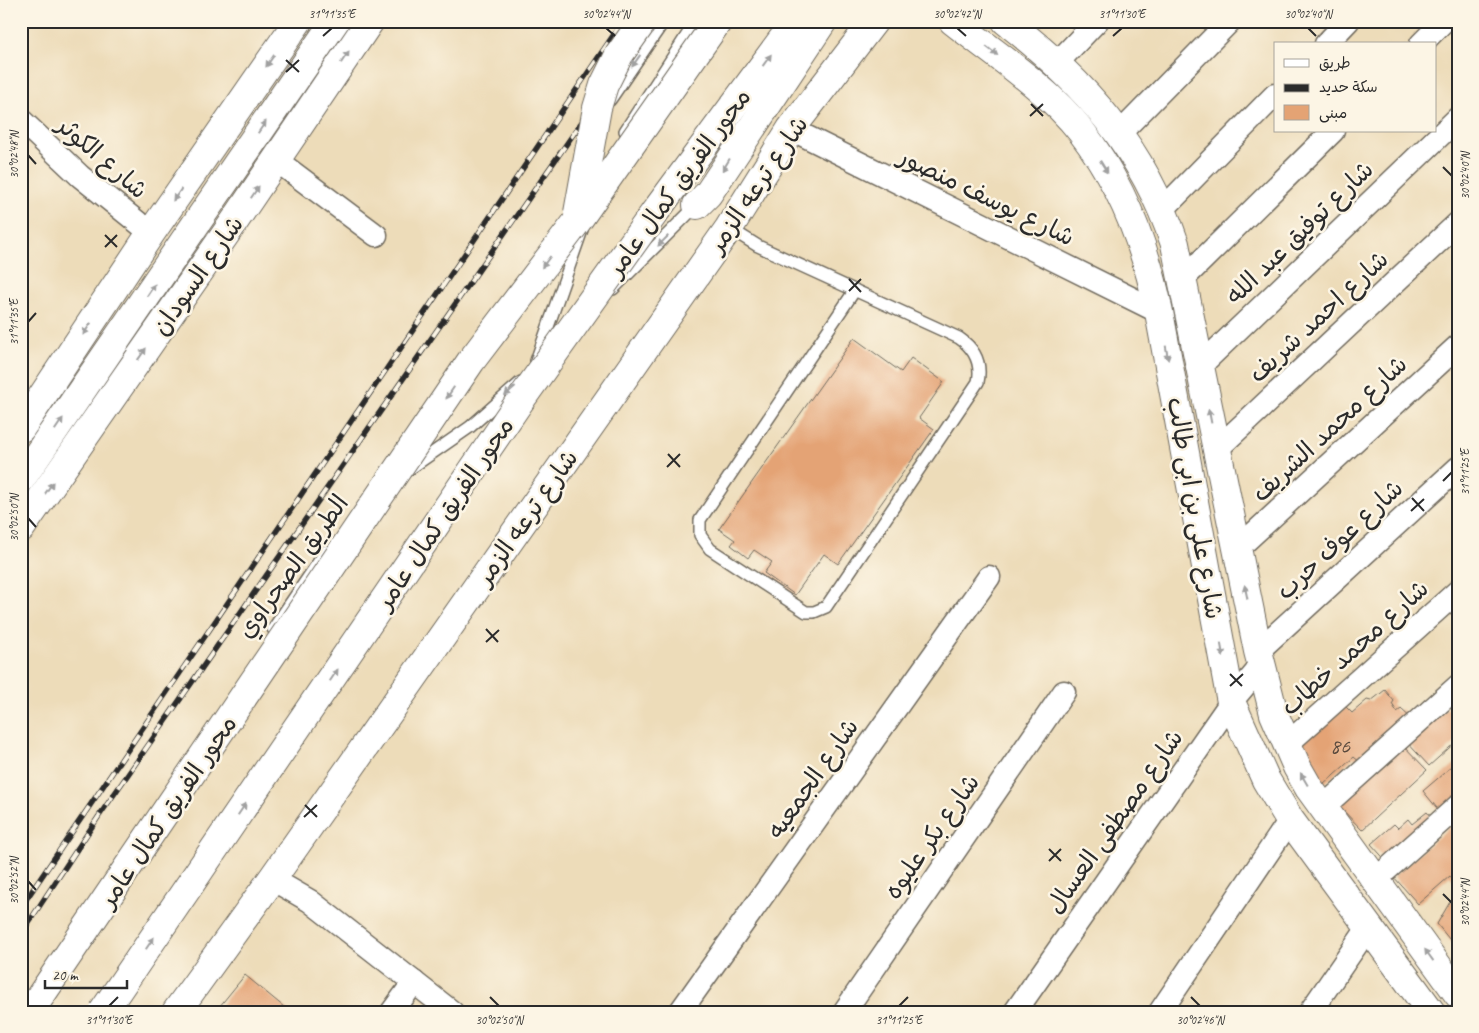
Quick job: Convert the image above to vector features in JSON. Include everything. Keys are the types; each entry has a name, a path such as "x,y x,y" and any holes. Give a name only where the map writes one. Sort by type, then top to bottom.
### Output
{"main road":[{"path":"21,428 151,233 298,21"},
{"path":"21,479 335,21"},
{"name":"شارع السودان","path":"21,528 370,21"},
{"path":"576,224 597,108 604,85 619,55 642,21"},
{"name":"محور الفريق كمال عامر","path":"30,1012 471,361 576,224 718,21"},
{"name":"محور الفريق كمال عامر","path":"103,1012 522,398 796,21"},
{"path":"697,206 708,194 823,21"},
{"name":"شارع ترعه الزمر","path":"176,1012 272,879 729,228 791,129 874,21"},
{"name":"شارع على بن ابى طالب","path":"954,21 1048,97 1080,131 1116,187 1134,222 1153,281 1232,702 1266,780 1290,820 1431,1012"},
{"name":"شارع على بن ابى طالب","path":"1006,21 1057,63 1091,96 1136,158 1164,209 1175,244 1181,282 1216,450 1260,658 1274,714 1286,745 1322,808 1458,994"}],"street":[{"path":"1057,63 1097,21"},
{"path":"1118,135 1230,21"},
{"path":"1328,42 1348,21"},
{"path":"1423,42 1444,21"},
{"path":"1164,209 1274,96"},
{"name":"شارع توفيق عبد الله","path":"1200,366 1458,118"},
{"name":"شارع الكوثر","path":"21,120 80,176 151,233"},
{"name":"شارع يوسف منصور","path":"791,129 1159,312"},
{"path":"1181,282 1332,132"},
{"path":"276,160 376,235"},
{"name":"شارع احمد شريف","path":"1216,450 1458,223"},
{"name":"شارع محمد الشريف","path":"1237,549 1458,346"},
{"name":"شارع عوف حرب","path":"1260,658 1458,468"},
{"name":"شارع الجمعيه","path":"680,1012 989,577"},
{"name":"شارع محمد خطاب","path":"1286,745 1458,590"},
{"name":"شارع مصطفى العسال","path":"1015,1012 1232,702 1260,658"},
{"path":"1322,808 1458,686"},
{"name":"شارع بكر عليوه","path":"844,1012 1064,692"},
{"path":"1374,881 1458,806"},
{"path":"1160,1012 1290,820"},
{"path":"272,879 310,901 452,1012"},
{"path":"1310,1012 1368,928"},
{"path":"392,1012 414,982"}],"lane":[{"path":"595,195 600,114 664,21"},
{"path":"618,140 696,21"},
{"path":"533,371 608,156"},
{"name":"الطريق الصحراوي","path":"265,641 339,535 372,496 470,427 533,371 697,206"},
{"path":"729,228 758,246 855,290 966,343 976,356 980,374 978,382 826,607 814,612 806,612 710,549 700,535 700,520 855,290"}],"building":[{"path":"854,338 901,372 911,358 944,382 919,418 934,429 838,564 824,554 795,595 764,573 772,562 754,550 748,558 731,545 735,540 719,529"},
{"path":"1385,690 1394,701 1392,704 1397,712 1401,709 1413,720 1361,763 1354,757 1323,785 1290,745 1346,707 1352,713 1367,700 1371,701"},
{"path":"1458,701 1458,740 1429,766 1405,740"},
{"path":"1401,743 1427,770 1362,830 1337,804"},
{"path":"1458,761 1458,799 1441,813 1423,791"},
{"path":"1427,812 1437,824 1390,865 1371,844 1394,824 1398,828 1408,819 1412,824"},
{"path":"1458,820 1458,886 1450,876 1418,904 1393,876"},
{"path":"1458,895 1458,950 1437,924 1450,902"},
{"path":"245,975 290,1012 215,1012"}],"railway":[{"path":"21,907 623,21"},
{"path":"21,934 99,816 652,21"}]}
